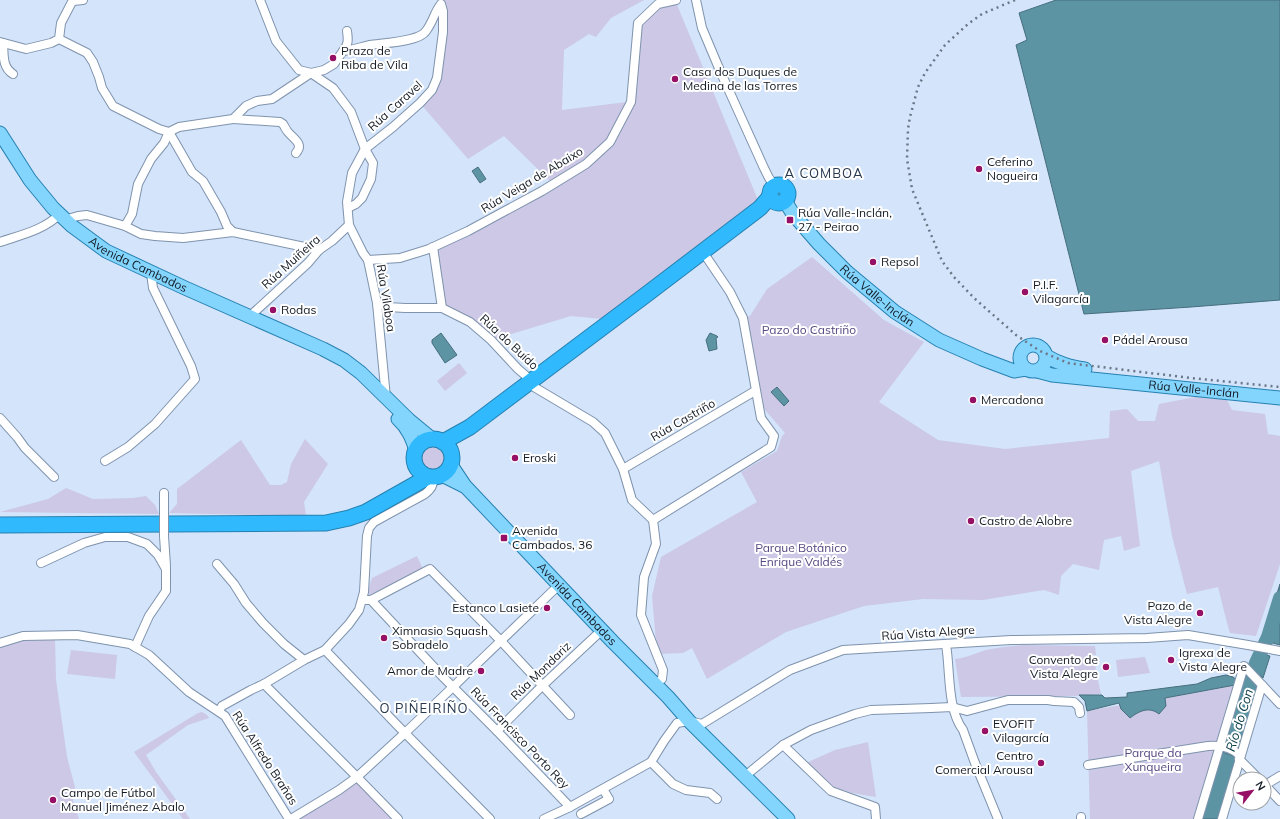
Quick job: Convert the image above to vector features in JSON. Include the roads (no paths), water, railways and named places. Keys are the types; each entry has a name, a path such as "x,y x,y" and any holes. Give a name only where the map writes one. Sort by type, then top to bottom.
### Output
{"highway":[{"path":"0,525 326,523 349,518 366,512 385,502 440,461 470,428 703,252 766,202 777,196"},
{"path":"385,502 410,474 421,443 440,461"},
{"path":"415,457 420,472 440,461"}],"main road":[{"name":"Avenida Cambados","path":"0,133 30,180 53,208 106,251 151,273 315,346 344,360 361,373 409,420 440,461 466,486 602,630 656,684 689,721 788,819"},
{"name":"Rúa Valle-Inclán","path":"777,196 818,244 847,272 894,312 939,340 991,362 1014,371 1031,370 1052,375 1280,398"},
{"name":"Rúa Valle-Inclán","path":"991,362 1006,362 1020,356 1024,348 1032,345 1040,347 1046,356 1058,363 1070,367 1100,372 1280,390"},
{"path":"315,346 357,378 405,425 410,434 415,457"},
{"path":"1020,356 1021,363 1031,370 1043,367 1046,356"}],"street":[{"path":"59,39 61,23 73,0 83,0"},
{"path":"260,0 276,40 299,70 311,73 333,88 351,112 364,149 373,163 371,179 362,198 356,204 348,208"},
{"name":"Rúa Veiga de Abaixo","path":"368,260 400,258 433,247 468,231 542,191 586,164 610,142 631,102 638,23 658,4 676,0"},
{"name":"Rúa Valle-Inclán","path":"696,0 702,28 777,196"},
{"name":"Rúa Caravel","path":"343,51 401,42 422,35 426,31 436,10 441,4 444,11 443,32 437,78 432,90 404,117 364,149"},
{"path":"233,119 246,106 257,101 272,99 311,73 324,70 334,64 347,46 347,31"},
{"path":"13,74 8,71 6,67 2,42 26,49 59,39 87,53 100,77 102,88 113,106 159,129 169,132 179,128 233,119 280,122 298,142 300,146 296,153"},
{"path":"125,226 132,214 138,184 151,159 164,143 169,132"},
{"path":"169,132 192,172 203,181 221,212 227,226 233,232"},
{"name":"Rúa Vilaboa","path":"364,149 352,173 347,202 349,225 368,260 377,303 386,398"},
{"path":"0,242 25,234 64,218 87,215 125,226 141,234 167,238 183,238 233,232 319,250"},
{"name":"Rúa Muiñeira","path":"249,316 319,250 332,241 349,225"},
{"path":"433,247 442,308"},
{"path":"656,684 662,679 663,670 642,615 644,577 656,544 653,520 771,447 774,436 761,418 755,391 744,318 730,292 703,252"},
{"path":"105,461 128,447 155,424 195,378 191,366 153,288 151,273"},
{"name":"Rúa do Buído","path":"377,303 388,307 442,308 470,322 491,340 530,382 593,422 605,432 624,469 632,500 653,520"},
{"name":"Rúa Castriño","path":"624,469 755,391"},
{"path":"0,418 25,448 54,476"},
{"path":"218,710 222,706 245,693 325,650 349,624 359,610 364,592 367,536 369,528 374,522 425,494 432,487 440,461"},
{"path":"135,647 149,616 166,591 164,493"},
{"path":"41,563 91,541 105,537 128,537 148,544 158,555 166,569"},
{"path":"217,564 263,623 284,644 304,660"},
{"path":"362,600 371,600 430,569 570,714"},
{"path":"290,819 339,790 357,777 560,584"},
{"name":"Rúa Francisco Porto Rey","path":"371,600 570,807"},
{"name":"Rúa Mondariz","path":"497,731 543,685 602,630"},
{"name":"Rúa Alfredo Brañas","path":"0,643 23,636 76,635 130,644 149,655 189,692 225,716 290,819"},
{"name":"Rúa Vista Alegre","path":"689,721 702,724 790,670 843,650 1011,640 1147,638 1188,635 1278,651"},
{"path":"946,644 952,707 959,725 963,730 974,763 998,819"},
{"path":"325,650 490,819"},
{"path":"1198,819 1244,666 1280,704"},
{"path":"264,684 398,819"},
{"path":"1222,819 1262,685"},
{"path":"745,776 783,745 812,730 845,717 871,710 952,707 967,711 1008,700 1048,700 1074,702 1080,707 1080,712"},
{"path":"544,819 570,807 651,762 677,724 689,721"},
{"path":"783,745 831,791 875,806 876,819"},
{"path":"1088,765 1208,746 1220,746 1235,750 1252,771"},
{"path":"651,762 673,784 686,790 710,793 718,799"},
{"path":"581,814 609,799 603,789"},
{"path":"1272,792 1280,801"}],"water":[{"path":"1056,0 1280,0 1280,300 1084,314 1016,45 1027,40 1019,13"},
{"path":"478,167 486,179 480,183 472,171"},
{"path":"441,333 457,355 445,363 432,343 432,340"},
{"path":"710,333 718,337 716,338 717,349 709,351 706,340"},
{"path":"777,387 789,401 784,406 771,392"},
{"path":"1280,584 1280,645 1262,640"},
{"path":"1258,653 1270,656 1263,678 1249,663"},
{"path":"1244,673 1258,687 1239,749 1223,744"},
{"path":"1226,675 1237,680 1235,685 1165,698 1166,706 1159,714 1152,710 1144,710 1130,718 1121,709 1119,703 1087,711 1085,701 1079,695 1102,695 1105,698 1127,697 1127,693 1197,684 1211,678"},
{"path":"1220,751 1236,757 1218,819 1200,819"}],"waterway":[{"name":"Río do Con","path":"1248,688 1256,663 1268,637 1280,598"}],"railway":[{"path":"1015,0 982,14 968,24 945,45 925,73 918,87 908,129 907,159 912,189 942,261 954,277 974,298 1016,335 1040,351 1068,363 1280,387"}],"place":[{"name":"Praza de Riba de Vila","path":"333,58"},
{"name":"Casa dos Duques de Medina de las Torres","path":"675,79"},
{"name":"Ceferino Nogueira","path":"979,169"},
{"name":"Rúa Valle-Inclán, 27 - Peirao","path":"790,220"},
{"name":"Repsol","path":"873,262"},
{"name":"P.I.F. Vilagarcía","path":"1025,292"},
{"name":"Rodas","path":"273,310"},
{"name":"Pádel Arousa","path":"1105,340"},
{"name":"Mercadona","path":"973,400"},
{"name":"Eroski","path":"515,458"},
{"name":"Castro de Alobre","path":"971,521"},
{"name":"Avenida Cambados, 36","path":"504,538"},
{"name":"Estanco Lasiete","path":"547,608"},
{"name":"Pazo de Vista Alegre","path":"1200,613"},
{"name":"Ximnasio Squash Sobradelo","path":"384,638"},
{"name":"Igrexa de Vista Alegre","path":"1171,660"},
{"name":"Convento de Vista Alegre","path":"1106,667"},
{"name":"Amor de Madre","path":"481,671"},
{"name":"EVOFIT Vilagarcía","path":"985,731"},
{"name":"Centro Comercial Arousa","path":"1041,763"},
{"name":"Campo de Fútbol Manuel Jiménez Abalo","path":"53,800"}],"district":[{"name":"A COMBOA","path":"824,173"},
{"name":"O PIÑEIRIÑO","path":"424,708"}],"park label":[{"name":"Pazo do Castriño","path":"809,330"},
{"name":"Parque Botánico Enrique Valdés","path":"801,555"},
{"name":"Parque da Xunqueira","path":"1153,760"}]}
